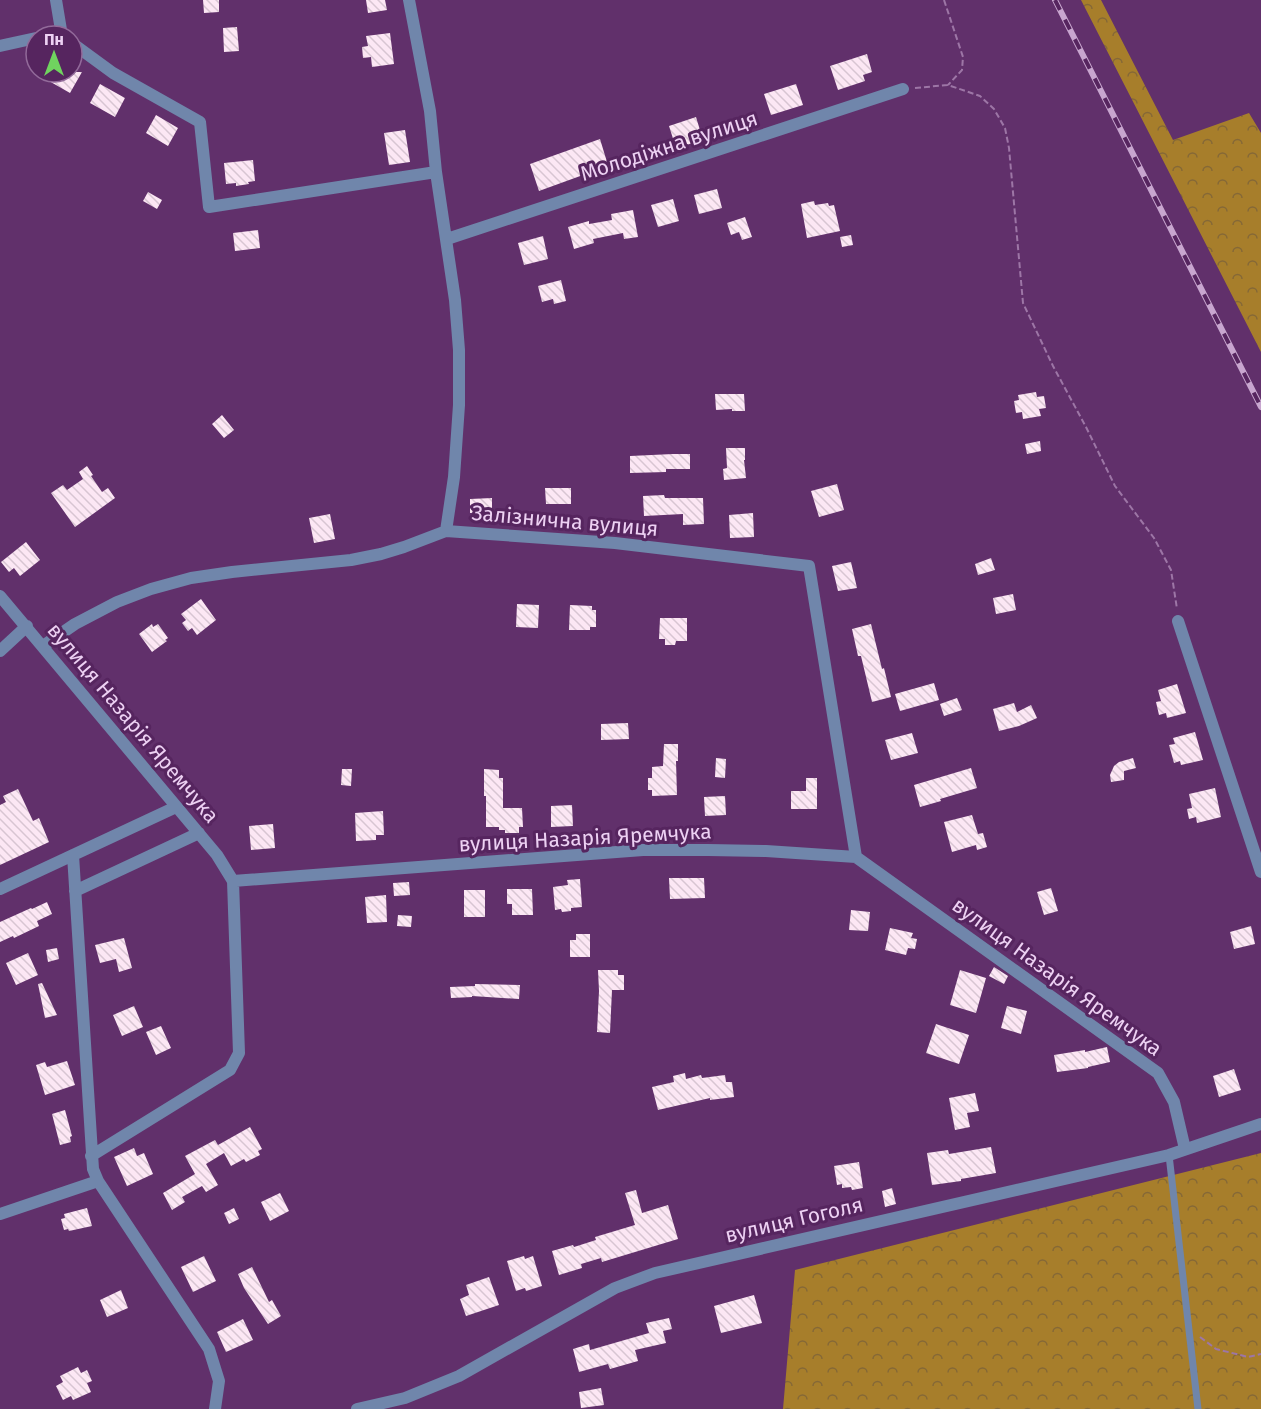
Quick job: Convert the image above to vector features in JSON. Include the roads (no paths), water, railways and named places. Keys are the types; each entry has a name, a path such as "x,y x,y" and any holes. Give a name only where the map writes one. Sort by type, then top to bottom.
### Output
{"street":[{"path":"56,0 59,24"},
{"path":"409,0 430,111 458,330 459,405 454,477 446,531"},
{"path":"0,46 24,41"},
{"path":"84,52 113,73 200,122 209,207 436,172"},
{"name":"Молодіжна вулиця","path":"447,239 903,89"},
{"name":"Залізнична вулиця","path":"43,646 75,624 117,602 151,589 191,578 232,572 351,560 404,547 446,531 615,543 809,566 856,857"},
{"name":"вулиця Назарія Яремчука","path":"0,596 217,855 233,881 643,850 766,851 856,857 1158,1073 1174,1102 1185,1149"},
{"path":"1178,621 1261,872"},
{"path":"0,651 27,626"},
{"path":"0,889 176,807"},
{"path":"75,891 199,834"},
{"path":"73,855 93,1169 209,1349 219,1381 215,1409"},
{"path":"91,1156 230,1070 239,1053 233,881"},
{"name":"вулиця Гоголя","path":"357,1409 405,1398 459,1376 615,1288 655,1273 1169,1155 1261,1124"},
{"path":"0,1214 98,1180"}],"lane":[{"path":"1169,1155 1198,1409"}],"railway":[{"path":"1055,0 1261,407"}]}
